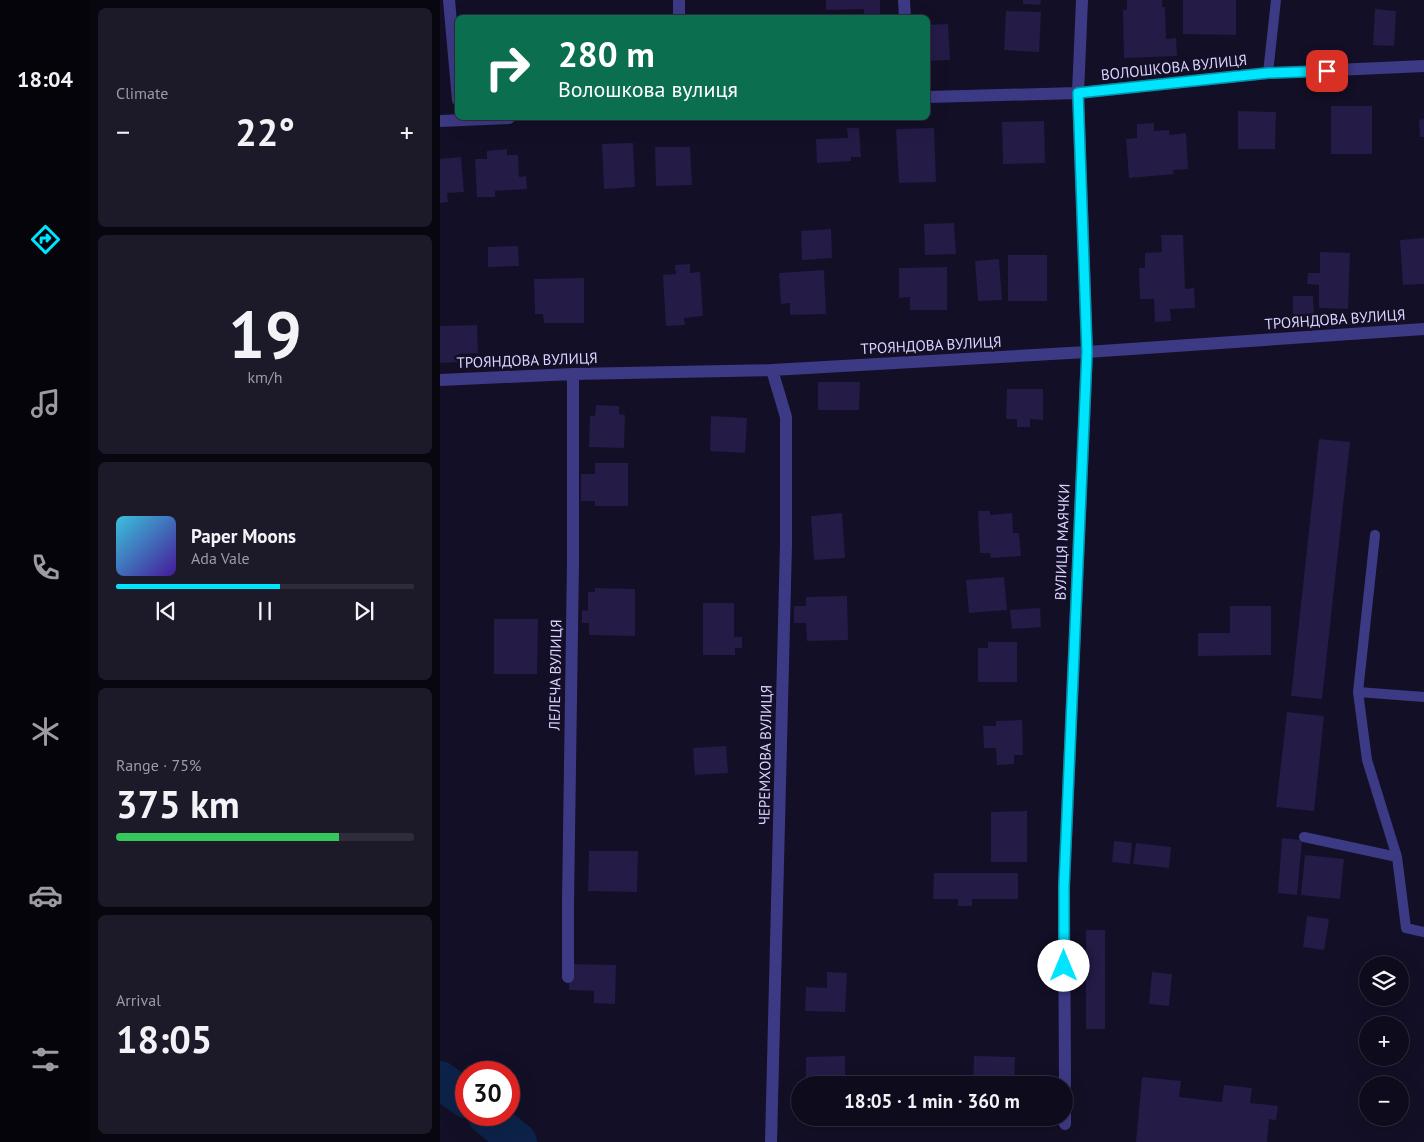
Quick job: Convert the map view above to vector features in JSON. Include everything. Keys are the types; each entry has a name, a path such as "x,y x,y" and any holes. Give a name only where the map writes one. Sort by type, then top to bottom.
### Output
{"street":[{"path":"449,0 455,67"},
{"path":"679,0 679,15"},
{"path":"904,0 905,15"},
{"name":"ВУЛИЦЯ МАЯЧКИ","path":"1065,1076 1064,886 1087,352 1078,93 1082,0"},
{"name":"ВОЛОШКОВА ВУЛИЦЯ","path":"930,97 1078,93 1268,73 1424,66"},
{"path":"440,121 455,119"},
{"name":"ТРОЯНДОВА ВУЛИЦЯ","path":"440,380 573,374 772,370 1424,330"},
{"name":"ЧЕРЕМХОВА ВУЛИЦЯ","path":"771,1142 786,544 786,417 772,370"},
{"name":"ЛЕЛЕЧА ВУЛИЦЯ","path":"568,977 573,562 573,374"}],"lane":[{"path":"1268,73 1276,0"},
{"path":"1375,535 1358,692 1367,760 1396,857 1406,928 1424,932"},
{"path":"1358,692 1424,697"},
{"path":"1304,837 1396,857"}],"building":[{"path":"826,0 880,0 880,15 864,15 864,9 826,10"},
{"path":"1023,0 1041,0 1040,5 1023,4"},
{"path":"1127,0 1162,0 1162,7 1165,7 1166,39 1176,38 1177,56 1124,58 1123,10 1127,10"},
{"path":"1183,0 1236,0 1236,35 1183,34"},
{"path":"1375,9 1396,11 1394,46 1373,45"},
{"path":"1006,11 1041,12 1039,52 1004,50"},
{"path":"948,24 950,60 930,61 930,25"},
{"path":"1331,106 1372,106 1372,154 1331,154"},
{"path":"1238,111 1276,112 1275,149 1238,149"},
{"path":"1424,119 1424,137 1420,137 1419,120"},
{"path":"1044,121 1045,163 1003,164 1002,122"},
{"path":"1154,123 1154,131 1169,130 1169,135 1186,133 1188,169 1173,170 1174,174 1129,178 1126,139 1137,138 1137,124"},
{"path":"847,128 859,128 861,157 851,157 851,161 817,163 816,139 848,138"},
{"path":"934,128 936,182 899,183 896,129"},
{"path":"633,143 635,187 604,189 602,144"},
{"path":"655,147 690,147 692,185 656,186"},
{"path":"507,149 507,155 518,155 519,177 526,176 527,189 495,191 495,197 477,197 475,159 487,159 487,151"},
{"path":"461,157 464,192 447,193 448,202 440,203 440,159"},
{"path":"954,223 956,254 925,255 924,224"},
{"path":"831,229 832,258 802,260 801,231"},
{"path":"1161,235 1183,235 1185,289 1194,288 1195,308 1170,309 1171,321 1155,322 1154,299 1140,299 1139,268 1145,268 1145,253 1162,252"},
{"path":"1424,238 1424,284 1403,285 1400,240"},
{"path":"518,246 519,266 488,267 488,247"},
{"path":"1320,252 1350,253 1348,309 1319,308 1319,285 1307,284 1308,273 1320,273"},
{"path":"1008,255 1047,255 1047,301 1008,301"},
{"path":"999,259 1002,300 978,301 975,261"},
{"path":"690,264 690,273 700,272 703,316 684,318 685,325 666,326 663,275 676,274 675,265"},
{"path":"947,267 947,310 910,310 910,297 899,298 899,268"},
{"path":"824,270 826,314 790,315 790,303 781,304 779,273"},
{"path":"584,278 584,323 544,323 543,314 535,314 534,279"},
{"path":"1293,296 1313,296 1314,315 1293,316"},
{"path":"477,325 478,353 458,354 459,362 440,363 440,326"},
{"path":"818,382 860,382 859,410 818,410"},
{"path":"1007,389 1043,389 1043,420 1030,419 1030,427 1017,427 1017,419 1006,419"},
{"path":"596,405 619,406 619,414 625,415 624,448 589,447 590,416 595,416"},
{"path":"711,416 747,418 745,453 710,451"},
{"path":"1319,439 1350,442 1322,699 1291,696"},
{"path":"595,463 628,463 628,506 595,506 595,501 581,501 581,474 595,474"},
{"path":"978,511 990,511 990,515 1012,513 1013,533 1019,533 1021,556 991,558 990,553 980,553"},
{"path":"842,513 845,558 814,560 811,516"},
{"path":"1004,577 1007,610 969,613 966,580"},
{"path":"595,588 635,589 635,636 589,635 589,623 582,623 582,610 588,611 588,592 595,592"},
{"path":"847,596 848,640 807,641 806,623 794,623 794,606 806,606 806,597"},
{"path":"703,603 734,603 734,637 742,637 742,648 735,648 735,655 703,655"},
{"path":"1230,606 1271,606 1271,655 1198,656 1198,633 1230,633"},
{"path":"1040,608 1041,627 1012,629 1010,610"},
{"path":"494,619 538,619 537,674 494,674"},
{"path":"988,642 1017,642 1017,682 978,682 978,648 988,648"},
{"path":"1287,712 1324,716 1314,811 1276,807"},
{"path":"1022,720 1023,755 1014,755 1014,764 997,765 996,748 984,748 983,726 996,726 996,721"},
{"path":"726,746 728,773 695,775 693,748"},
{"path":"1027,811 1027,862 991,862 991,812"},
{"path":"1282,838 1302,840 1297,895 1278,893"},
{"path":"1114,841 1132,843 1130,864 1112,862"},
{"path":"1136,843 1171,847 1169,868 1133,864"},
{"path":"589,851 638,851 637,892 588,891"},
{"path":"1305,855 1344,859 1340,899 1301,895"},
{"path":"934,873 1018,873 1018,899 972,899 972,906 958,906 958,899 933,899"},
{"path":"1307,916 1329,919 1324,950 1303,947"},
{"path":"1086,930 1105,930 1105,1029 1086,1029"},
{"path":"570,964 616,965 615,1004 594,1003 594,991 569,990"},
{"path":"827,972 847,973 845,1012 805,1011 806,987 827,988"},
{"path":"1152,972 1172,974 1169,1006 1149,1004"},
{"path":"845,1056 845,1076 806,1076 806,1057"},
{"path":"974,1056 1015,1057 1014,1076 973,1076"},
{"path":"1142,1077 1181,1081 1179,1097 1222,1102 1224,1085 1252,1088 1250,1103 1278,1106 1276,1120 1269,1119 1267,1142 1136,1142"}],"waterway":[{"path":"440,1080 455,1091"},
{"path":"499,1126 518,1142"}],"route":[{"path":"1064,966 1064,886 1087,352 1078,93 1268,73 1327,71"}]}
